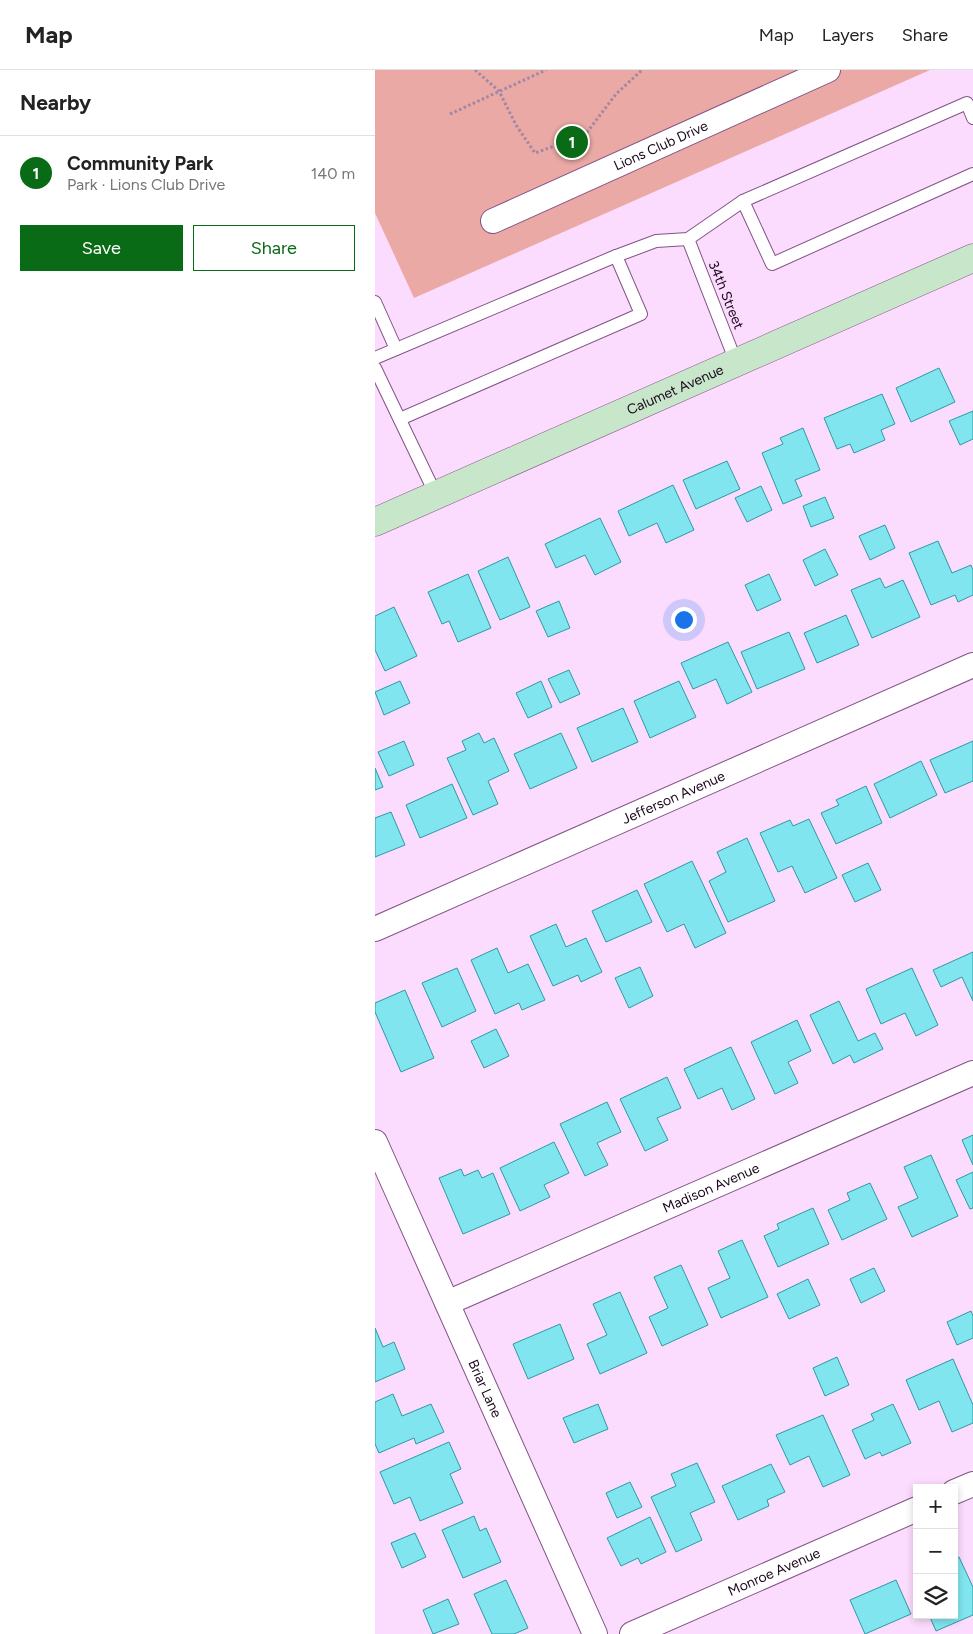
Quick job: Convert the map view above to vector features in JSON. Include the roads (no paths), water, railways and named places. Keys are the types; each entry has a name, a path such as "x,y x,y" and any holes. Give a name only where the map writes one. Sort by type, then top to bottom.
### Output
{"main road":[{"name":"Calumet Avenue","path":"375,522 973,258"}],"street":[{"name":"Lions Club Drive","path":"493,221 829,70"},
{"name":"Jefferson Avenue","path":"375,929 973,665"},
{"name":"Madison Avenue","path":"447,1303 973,1073"},
{"name":"Briar Lane","path":"375,1142 595,1634"},
{"path":"958,1490 973,1484"},
{"name":"Monroe Avenue","path":"632,1634 913,1511"}],"lane":[{"path":"375,358 616,256 656,242 688,239 743,201 967,103 973,118"},
{"path":"743,201 771,264 973,174"},
{"name":"34th Street","path":"688,239 736,362"},
{"path":"400,419 641,314 616,256"},
{"path":"375,302 396,349"},
{"path":"375,368 436,495"}],"place":[{"name":"Community Park","path":"572,142"}]}
